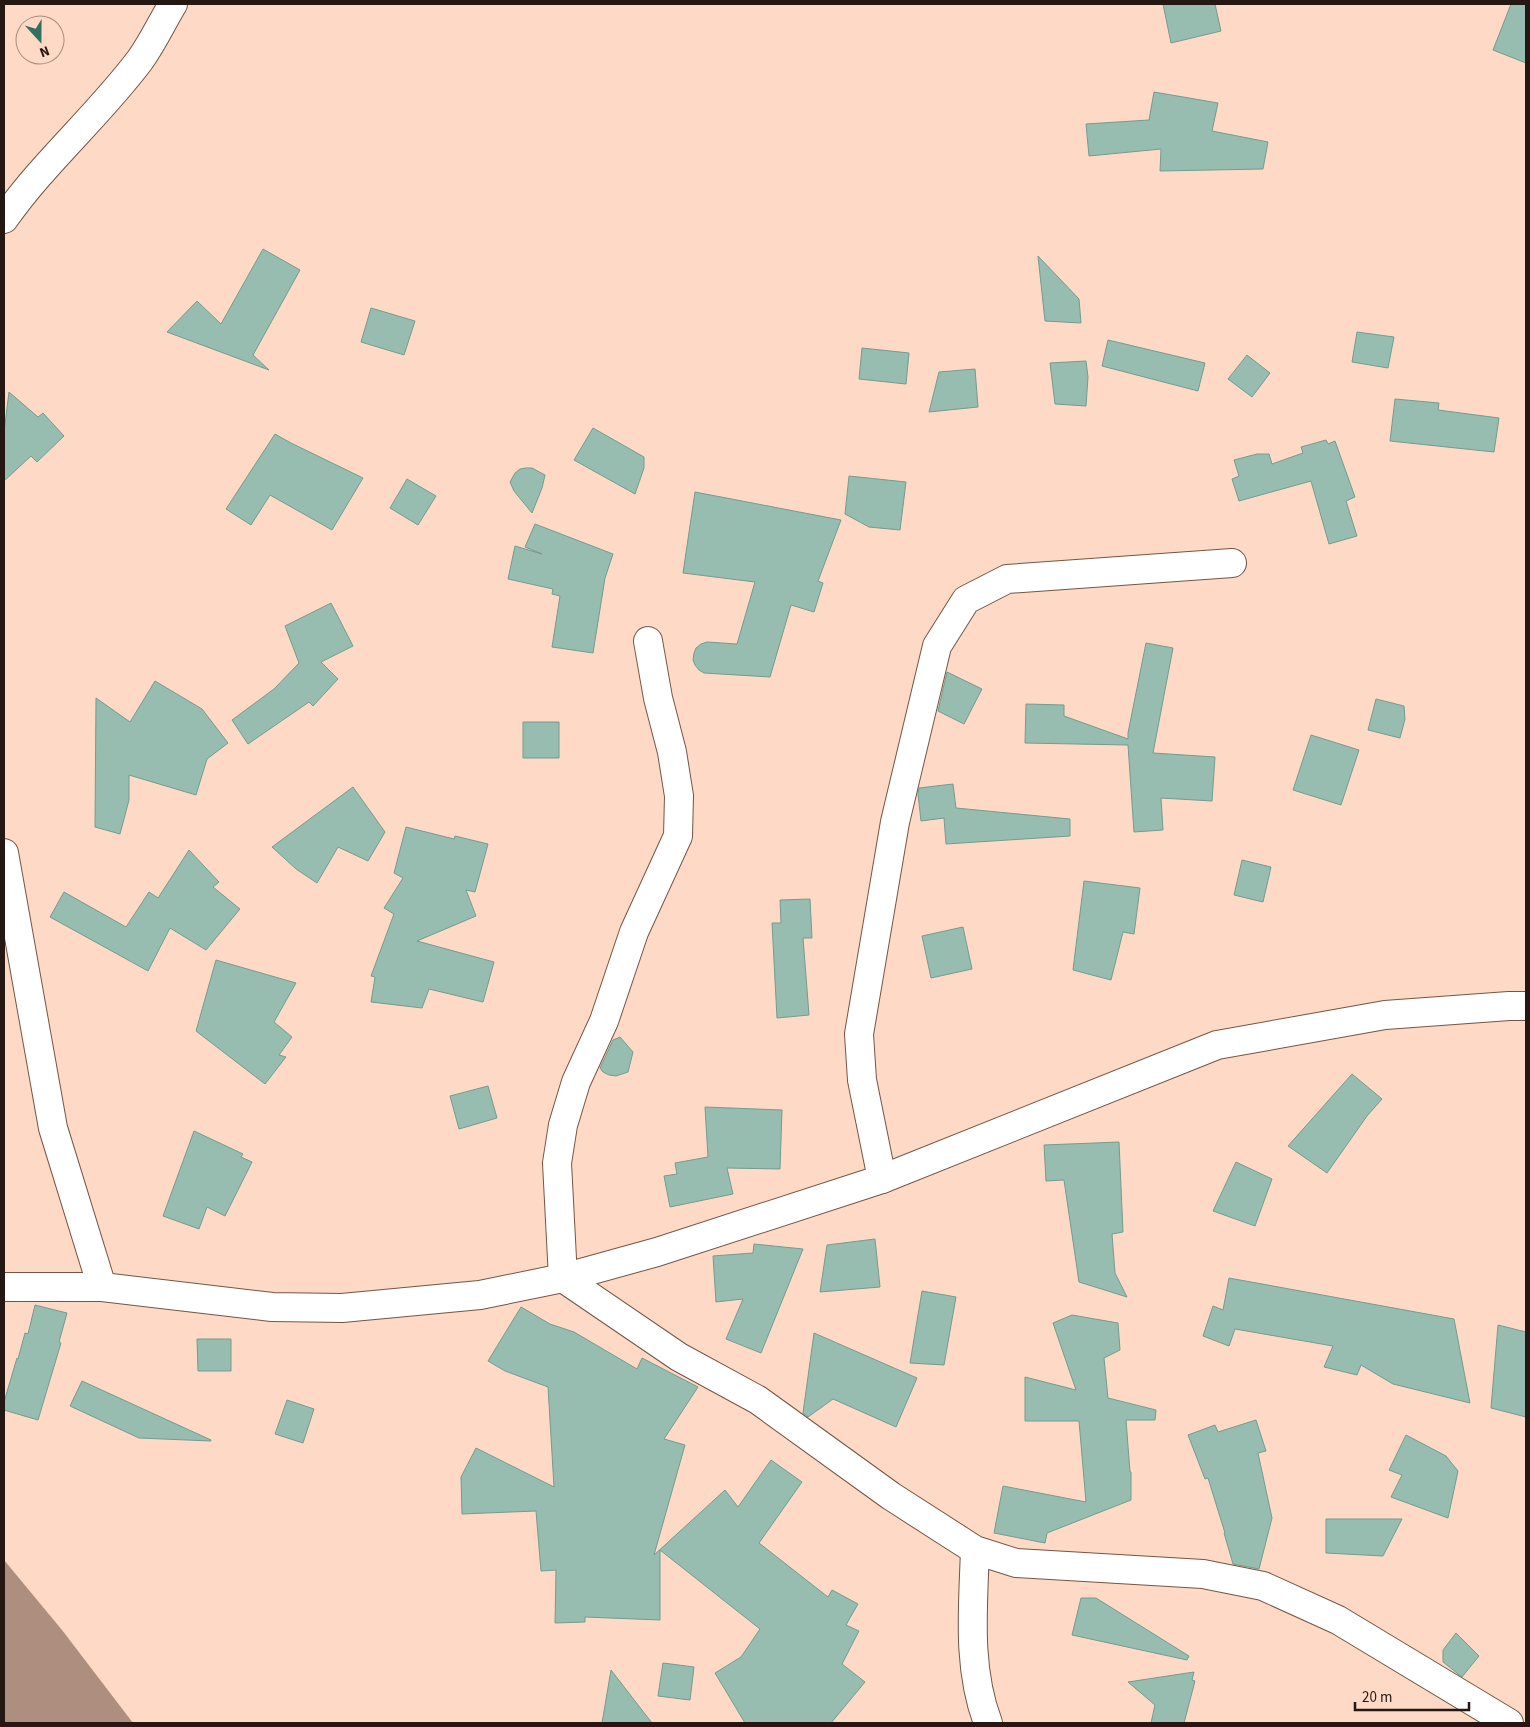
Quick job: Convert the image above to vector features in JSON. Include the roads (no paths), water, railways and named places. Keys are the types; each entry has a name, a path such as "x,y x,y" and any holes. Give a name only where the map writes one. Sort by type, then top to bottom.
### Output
{"street":[{"path":"4,219 23,193 88,123 141,59 173,4"},
{"path":"882,1180 862,1080 859,1034 895,822 937,646 966,600 1007,579 1232,563"},
{"path":"563,1278 557,1163 563,1125 576,1082 604,1021 634,932 678,836 680,796 672,752 658,698 648,641"},
{"path":"4,852 53,1128 102,1287"},
{"path":"4,1287 102,1287 272,1307 342,1308 480,1295 563,1278 657,1252 882,1180 1217,1045 1385,1015 1526,1006"},
{"path":"563,1278 679,1358 758,1400 891,1496 975,1550 1016,1563 1203,1574 1264,1586 1338,1620 1509,1723"},
{"path":"975,1550 972,1645 980,1703 988,1723"}]}
